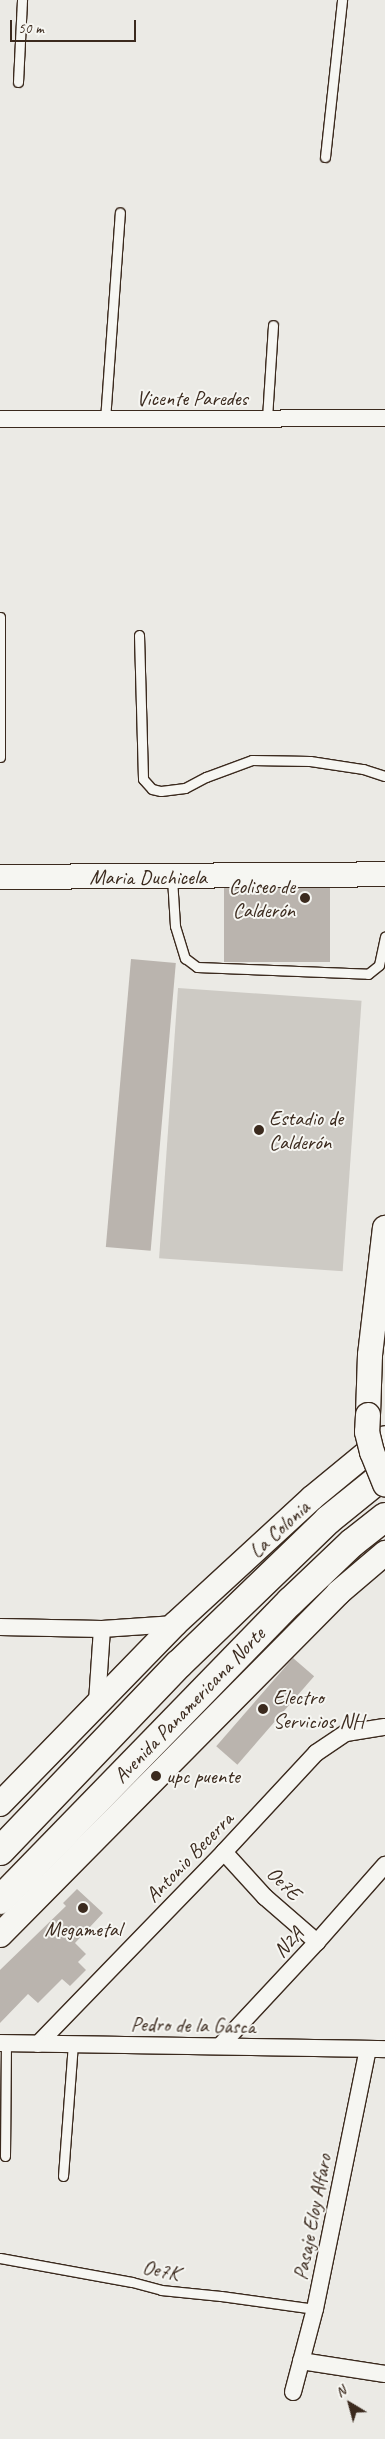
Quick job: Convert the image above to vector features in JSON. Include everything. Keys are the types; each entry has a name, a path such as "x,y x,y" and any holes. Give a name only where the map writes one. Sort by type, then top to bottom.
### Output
{"highway":[{"name":"Avenida Panamericana Norte","path":"0,1851 179,1664 328,1520 385,1474"},
{"name":"Avenida Panamericana Norte","path":"0,1900 290,1602 352,1543 385,1517"}],"main road":[{"name":"Maria Duchicela","path":"0,873 172,878 385,874"},
{"path":"385,1228 370,1355 385,1438"},
{"path":"379,1408 367,1432 372,1452 385,1485"},
{"name":"La Colonia","path":"176,1624 312,1498 385,1438"},
{"name":"Avenida Panamericana Norte","path":"0,1935 338,1594 385,1553"},
{"path":"0,1804 97,1702 176,1624"}],"street":[{"name":"Vicente Paredes","path":"0,419 385,418"},
{"path":"0,1627 102,1628 176,1624"},
{"path":"97,1702 102,1628"},
{"name":"Antonio Becerra","path":"38,2044 224,1852 316,1753 346,1732 385,1727"},
{"name":"Oe7E","path":"224,1852 265,1897 317,1942"},
{"name":"N2A","path":"220,2046 317,1942 385,1865"},
{"name":"Pedro de la Gasca","path":"3,2044 385,2049"},
{"name":"Pasaje Eloy Alfaro","path":"293,2392 316,2309 368,2049"},
{"path":"301,2361 385,2374"}],"lane":[{"path":"18,82 22,0"},
{"path":"325,157 342,0"},
{"path":"105,420 120,213"},
{"path":"267,418 273,325"},
{"path":"0,617 0,757"},
{"path":"139,635 143,779 152,789 161,791 185,788 206,777 252,760 310,761 363,769 385,776"},
{"path":"172,878 175,926 186,958 197,967 368,974 379,964 385,937"},
{"path":"3,2044 5,2156"},
{"path":"63,2176 73,2044"},
{"name":"Oe7K","path":"0,2258 132,2282 161,2290 316,2309"}],"shaded area":[{"name":"Estadio de Calderón","path":"178,988 362,1001 343,1271 159,1258"}],"building":[{"name":"Coliseo de Calderón","path":"224,888 330,888 330,962 224,962"},
{"path":"131,959 176,963 151,1251 106,1247"},
{"path":"293,1658 314,1676 237,1765 216,1746"},
{"path":"77,1889 103,1913 75,1943 86,1954 78,1962 86,1970 70,1986 62,1979 38,2003 28,1994 0,2023 0,1970 66,1906 63,1903"}],"place":[{"name":"Coliseo de Calderón","path":"305,898"},
{"name":"Estadio de Calderón","path":"259,1130"},
{"name":"Electro Servicios NH","path":"263,1709"},
{"name":"upc puente","path":"156,1776"},
{"name":"Megametal","path":"83,1908"}]}
